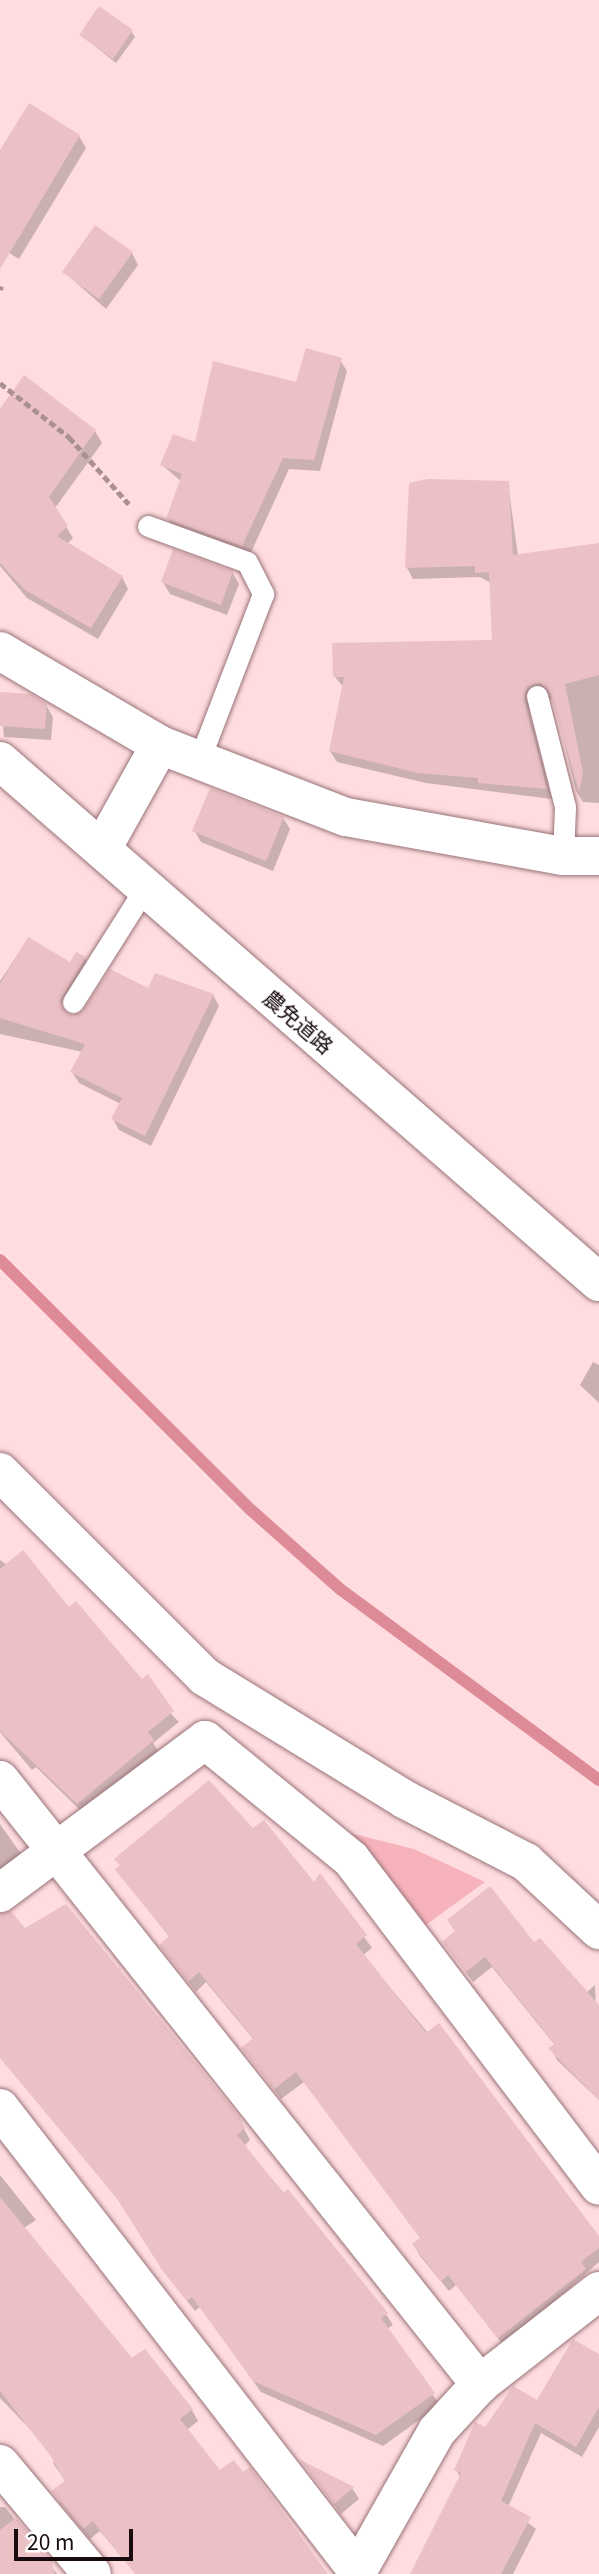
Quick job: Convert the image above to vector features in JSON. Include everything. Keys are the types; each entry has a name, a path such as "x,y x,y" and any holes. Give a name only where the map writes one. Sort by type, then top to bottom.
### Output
{"street":[{"path":"0,651 160,745 346,817 581,856"},
{"path":"102,849 160,745"},
{"name":"農免道路","path":"0,761 599,1282"},
{"path":"0,1472 205,1677 404,1799 526,1863 599,1930"},
{"path":"0,1893 205,1740 351,1859 599,2186"},
{"path":"0,1780 480,2384"},
{"path":"0,2108 356,2572 437,2431 480,2384 599,2291"},
{"path":"0,2464 92,2574"}],"lane":[{"path":"148,526 247,562 263,594 199,761"},
{"path":"537,696 565,807 581,856"},
{"path":"73,1002 145,888"}],"path":[{"path":"0,383 69,438 148,526"}],"shaded area":[{"path":"342,1831 414,1849 485,1882 423,1927"}],"building":[{"path":"99,6 133,30 113,59 79,35"},
{"path":"29,103 80,135 0,269 0,150"},
{"path":"95,225 133,252 99,299 62,272"},
{"path":"306,348 342,358 314,460 283,458 242,546 166,519 182,474 160,465 173,434 195,442 213,361 296,382"},
{"path":"24,375 96,430 49,497 68,526 57,536 123,576 91,628 25,590 0,563 0,409"},
{"path":"428,479 509,481 513,555 599,543 599,675 565,684 583,773 579,792 550,693 540,683 527,687 524,699 547,789 478,783 478,778 418,773 329,751 344,677 333,677 332,643 492,640 489,572 475,573 475,566 405,568 409,483"},
{"path":"173,549 233,571 221,605 161,582"},
{"path":"0,692 31,694 47,704 45,729 0,726"},
{"path":"210,788 284,817 266,861 192,831"},
{"path":"28,937 70,962 76,952 86,957 60,1001 72,1015 84,1009 110,969 148,988 155,973 214,994 145,1136 111,1119 122,1098 70,1072 85,1044 0,1018 0,984"},
{"path":"23,1550 69,1607 76,1601 142,1679 148,1674 174,1711 148,1732 154,1740 77,1804 0,1731 0,1569"},
{"path":"209,1780 253,1828 264,1820 314,1882 320,1873 367,1935 356,1944 426,2033 439,2023 599,2236 599,2248 581,2262 586,2269 498,2338 448,2275 441,2281 412,2244 420,2238 296,2072 274,2089 241,2048 253,2038 199,1972 188,1982 159,1945 169,1936 115,1870 120,1865 114,1859"},
{"path":"490,1886 534,1942 540,1938 599,2005 599,2100 548,2048 555,2044 485,1957 466,1972 442,1942 455,1931 447,1920"},
{"path":"66,1904 239,2116 245,2128 237,2135 283,2193 288,2189 388,2313 381,2318 435,2393 376,2435 253,2381 192,2297 187,2301 162,2270 116,2197 0,2058 0,1914 11,1911 25,1928"},
{"path":"0,2197 132,2358 145,2349 193,2409 180,2419 220,2470 234,2460 243,2472 250,2467 328,2574 135,2574 93,2521 83,2529 51,2491 65,2481 50,2455 0,2391"},
{"path":"573,2339 599,2354 599,2407 576,2447 535,2423 501,2501 531,2517 501,2574 410,2574 461,2473 454,2470 475,2422 485,2427 513,2386 537,2400"},
{"path":"299,2459 354,2487 334,2504"},
{"path":"16,2518 52,2560 54,2574 0,2574 0,2530"}],"waterway":[{"path":"0,1260 251,1510 340,1589 599,1780"}]}
